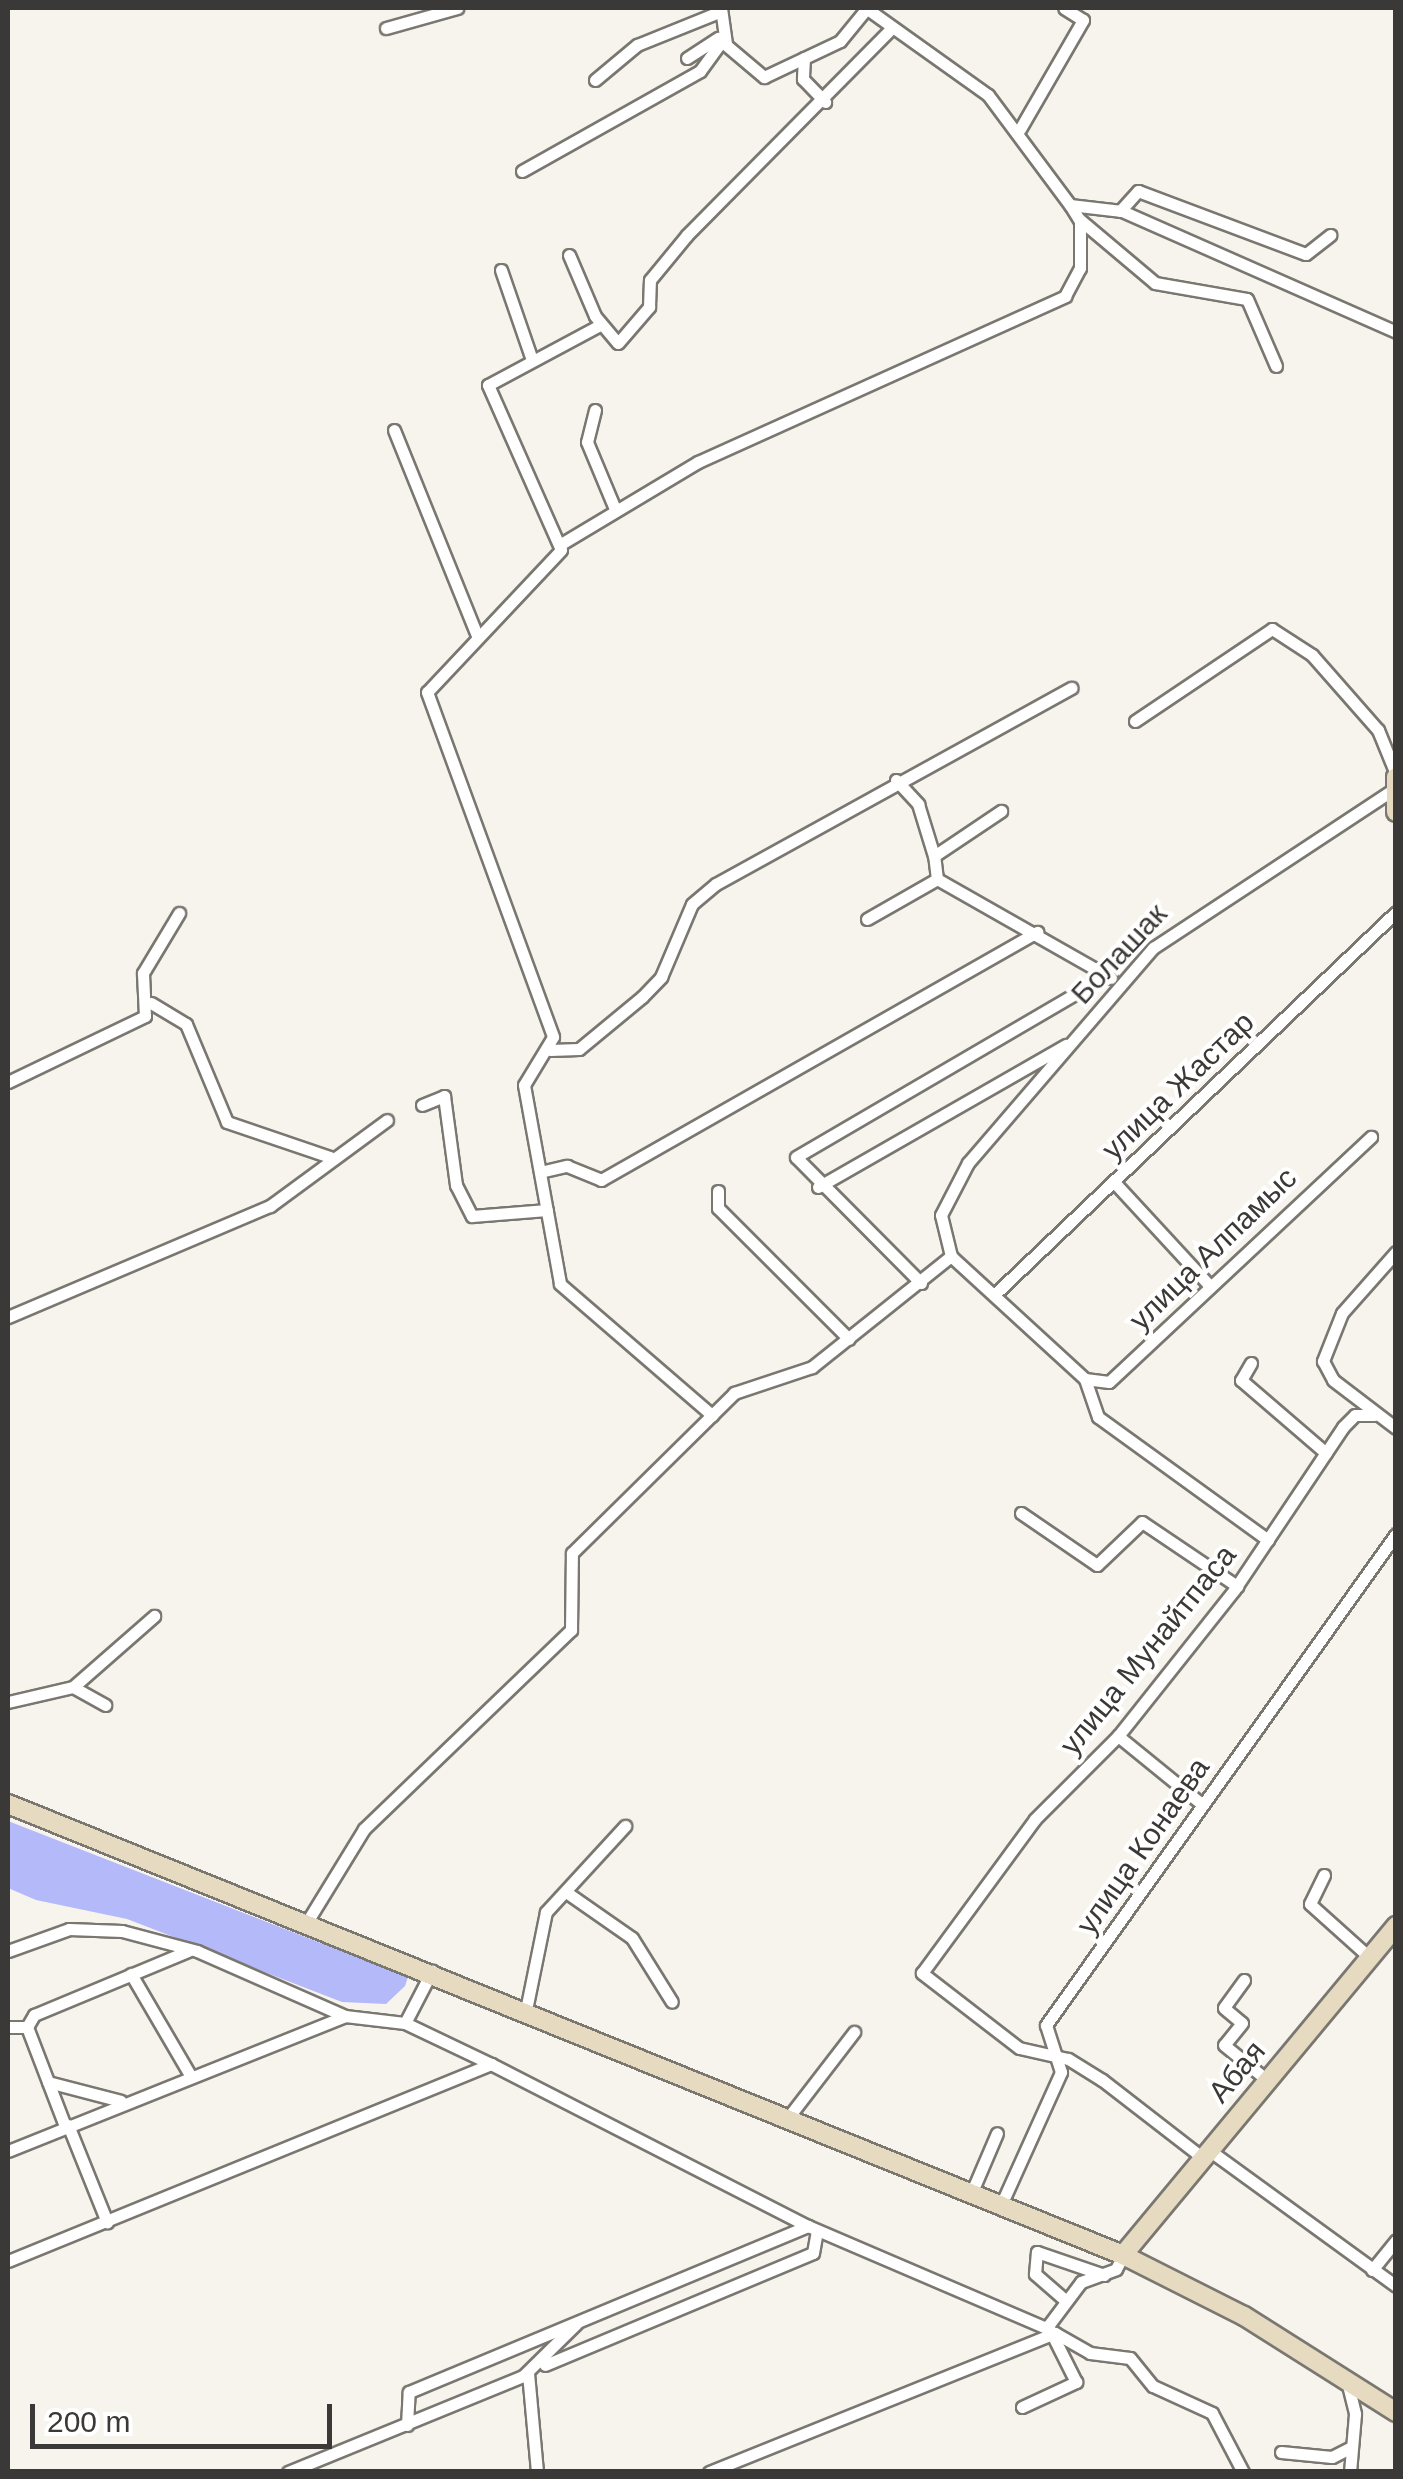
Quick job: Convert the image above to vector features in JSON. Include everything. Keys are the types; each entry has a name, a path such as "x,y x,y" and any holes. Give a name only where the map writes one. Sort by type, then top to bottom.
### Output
{"main road":[{"path":"1394,781 1396,812"},
{"path":"8,1804 432,1971 1123,2255 1396,2412"},
{"name":"Абая","path":"1123,2255 1396,1926"}],"street":[{"path":"386,28 456,8"},
{"path":"722,38 764,77 849,35 867,8 891,29 988,95 1020,129 1079,219 1155,283 1248,299 1276,366"},
{"path":"1020,129 1086,14 1064,8"},
{"path":"522,171 700,72 722,38 720,10 637,45 594,80"},
{"path":"570,254 600,325 618,343 639,323 658,269 825,102 891,29"},
{"path":"687,58 722,38"},
{"path":"804,58 803,79 825,102"},
{"path":"1120,211 1138,191 1306,254 1330,235"},
{"path":"1070,204 1120,211 1396,332"},
{"path":"550,1050 429,707 426,685 554,566 561,544 615,509 867,381 1066,296 1080,268 1079,219"},
{"path":"501,270 532,360"},
{"path":"561,544 488,392 532,360 600,325"},
{"path":"595,410 587,442 615,509"},
{"path":"394,430 477,635"},
{"path":"1134,721 1272,629 1312,655 1378,730 1394,781"},
{"path":"550,1050 579,1049 642,998 668,965 692,904 716,884 896,780 1071,688"},
{"path":"896,780 918,804 937,879"},
{"name":"Болашак","path":"951,1256 941,1214 968,1162 1074,1042 1113,979 1191,915 1341,831 1394,781"},
{"path":"934,856 1001,812"},
{"path":"867,920 937,879"},
{"path":"921,1283 795,1165 803,1151 1113,979 1038,932 937,879"},
{"name":"улица Жастар","path":"994,1294 1396,912"},
{"path":"8,1082 145,1016 151,1003 143,973 179,913"},
{"path":"540,1172 567,1166 600,1180 1038,932"},
{"path":"151,1003 186,1024 227,1122 330,1157"},
{"path":"818,1187 1074,1042"},
{"path":"550,1050 524,1085 564,1291 712,1414"},
{"path":"422,1105 444,1096 456,1186 472,1216 547,1210"},
{"path":"8,1317 270,1206 330,1157 387,1120"},
{"name":"улица Алпамыс","path":"1085,1379 1109,1382 1208,1284 1370,1137"},
{"path":"1114,1182 1208,1284"},
{"path":"718,1191 718,1208 849,1339"},
{"path":"1396,1252 1342,1313 1323,1360 1374,1415 1396,1428"},
{"path":"308,1922 364,1829 571,1630 572,1553 734,1393 812,1367 951,1256 1085,1379 1098,1416 1268,1540"},
{"path":"1251,1363 1241,1380 1326,1454"},
{"name":"улица Мунайтпаса","path":"1054,2058 1018,2048 922,1973 1036,1818 1118,1736 1237,1586 1350,1418 1374,1415"},
{"path":"1021,1513 1097,1565 1142,1522 1237,1586"},
{"name":"улица Конаева","path":"1001,2205 1061,2072 1046,2025 1396,1534"},
{"path":"8,1702 73,1687 154,1616"},
{"path":"73,1687 105,1705"},
{"path":"1118,1736 1203,1805"},
{"path":"526,2010 542,1965 541,1924 624,1826"},
{"path":"1324,1875 1310,1904 1369,1957"},
{"path":"566,1892 632,1938 672,2002"},
{"path":"8,1951 70,1930 192,1950 345,2016 405,2022 812,2228 1047,2332 1130,2358 1166,2394 1212,2414 1244,2472"},
{"path":"8,2030 192,1950"},
{"path":"405,2022 432,1971"},
{"path":"131,1974 190,2075"},
{"path":"1244,1980 1224,2008 1242,2023 1224,2045 1267,2080"},
{"path":"8,2150 345,2016"},
{"path":"26,2023 107,2222"},
{"path":"8,2030 33,2044"},
{"path":"787,2119 854,2032"},
{"path":"1054,2058 1102,2080 1396,2286"},
{"path":"8,2262 491,2064"},
{"path":"48,2082 125,2102"},
{"path":"971,2194 997,2133"},
{"path":"407,2426 409,2392 812,2228"},
{"path":"288,2472 407,2426 813,2253 812,2228"},
{"path":"1372,2270 1396,2240"},
{"path":"1065,2300 1035,2274 1037,2252 1104,2275"},
{"path":"710,2472 1047,2332 1065,2300 1104,2275 1123,2255"},
{"path":"537,2472 531,2370 579,2320"},
{"path":"1022,2407 1076,2382 1047,2332"},
{"path":"1346,2381 1352,2448 1350,2472"},
{"path":"1281,2452 1332,2457 1352,2448"}],"shaded area":[{"path":"8,1821 408,1977 405,1986 386,2004 342,2002 127,1919 36,1900 8,1888"}]}
